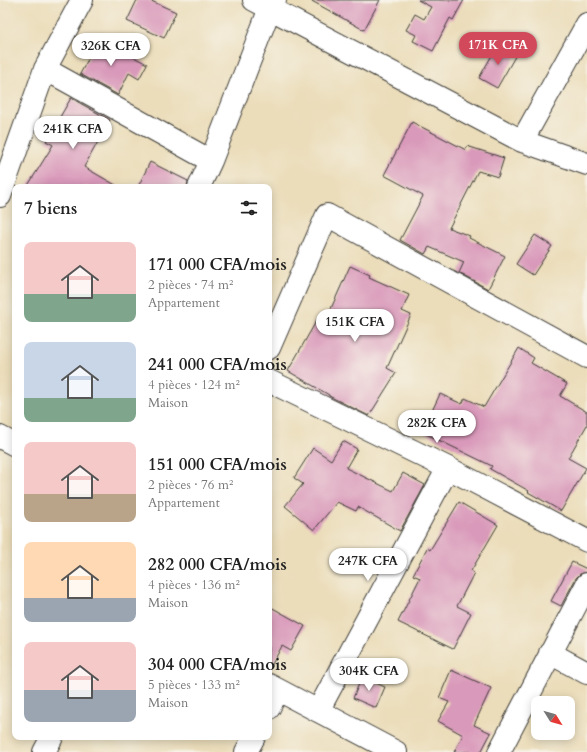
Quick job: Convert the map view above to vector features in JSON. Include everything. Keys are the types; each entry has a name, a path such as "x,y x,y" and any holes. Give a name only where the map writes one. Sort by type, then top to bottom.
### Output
{"street":[{"path":"4,197 45,69 82,0"},
{"path":"200,184 210,161 266,3 522,141 587,164"},
{"path":"522,141 587,24"},
{"path":"45,69 210,161"},
{"path":"272,341 327,215 587,357"},
{"path":"272,382 448,468 587,541"},
{"path":"0,437 12,443"},
{"path":"318,711 448,468"},
{"path":"499,752 587,584"},
{"path":"550,654 587,673"},
{"path":"272,694 318,711 396,752"},
{"path":"44,752 50,740"},
{"path":"246,752 252,740"}],"building":[{"path":"137,0 149,0 176,12 164,38 127,21"},
{"path":"310,0 380,0 364,30"},
{"path":"418,0 464,0 453,20 450,18 433,51 413,41 416,35 406,30 415,14 424,19 431,7"},
{"path":"99,39 147,64 139,79 129,73 118,95 80,74"},
{"path":"499,43 517,53 497,88 479,78"},
{"path":"71,98 110,120 84,167 114,184 29,184 53,145 46,141"},
{"path":"412,122 466,150 467,146 504,158 498,177 478,171 449,228 470,236 469,238 505,256 488,289 459,273 464,262 429,247 425,254 400,240 423,196 384,175"},
{"path":"150,162 188,181 188,184 139,184"},
{"path":"535,235 552,246 533,275 516,264"},
{"path":"350,266 370,275 369,277 409,295 402,311 411,315 387,368 396,373 369,416 329,396 288,371 318,318 325,322"},
{"path":"519,348 534,358 531,363 567,384 560,396 587,412 587,425 568,458 586,468 561,511 490,469 492,466 422,432 440,394 462,404 465,398 484,407"},
{"path":"343,441 357,449 346,468 393,491 403,473 425,485 400,531 358,507 356,511 337,502 314,530 285,506 303,484 294,478 313,448 331,460"},
{"path":"459,502 498,525 471,571 474,573 457,606 471,613 453,649 398,622 420,578 413,575 427,548 430,550"},
{"path":"572,562 587,569 586,572 580,574 576,578 561,606 551,601"},
{"path":"272,608 305,626 291,651 282,646 272,664"},
{"path":"451,670 491,688 474,725 491,733 481,752 454,752 463,735 438,721 449,702 439,698"},
{"path":"362,677 385,687 376,708 353,698"}]}
